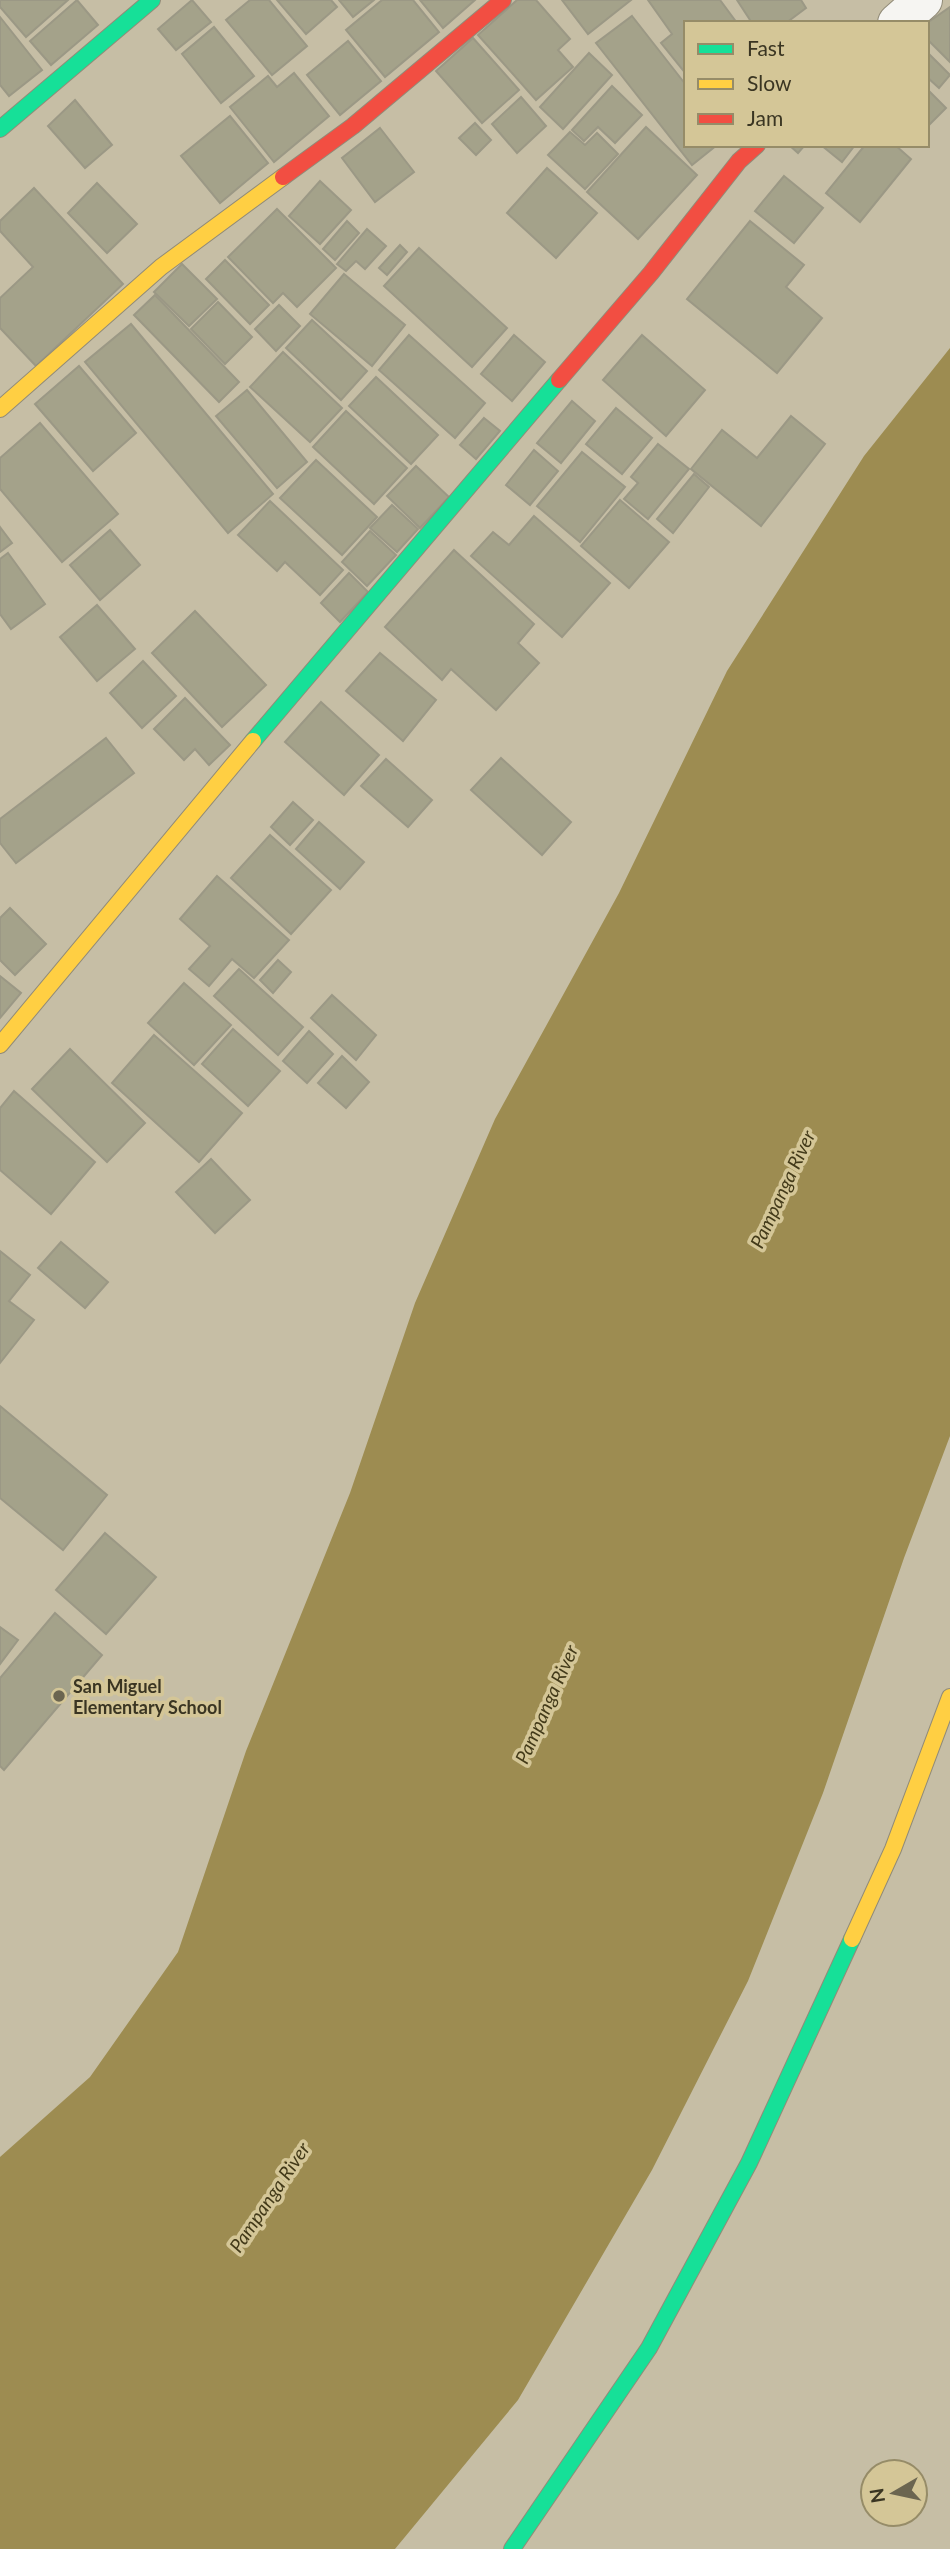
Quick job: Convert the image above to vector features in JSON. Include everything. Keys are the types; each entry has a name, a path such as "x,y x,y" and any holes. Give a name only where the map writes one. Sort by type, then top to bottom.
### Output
{"street":[{"path":"0,129 152,0"},
{"path":"0,410 161,267 353,126 503,0"},
{"path":"899,21 923,0"},
{"path":"0,1045 250,744 651,273 739,161 755,147"},
{"path":"512,2549 649,2348 749,2163 893,1849 950,1697"}],"water":[{"name":"Pampanga River","path":"950,348 950,1436 904,1558 823,1793 748,1981 652,2170 518,2400 395,2549 0,2549 0,2157 90,2077 178,1952 246,1751 350,1493 415,1303 495,1119 619,893 727,671 864,456"}],"building":[{"path":"0,0 68,0 26,37 0,7"},
{"path":"77,0 98,25 51,65 30,41"},
{"path":"192,0 211,22 176,50 158,29"},
{"path":"250,0 269,0 307,46 272,75 226,20"},
{"path":"277,0 331,0 337,7 306,34"},
{"path":"339,0 374,0 353,17"},
{"path":"382,0 413,0 439,32 385,77 346,30"},
{"path":"420,0 475,0 443,28"},
{"path":"517,0 536,0 570,39 558,50 573,67 536,100 478,35"},
{"path":"562,0 631,0 588,34"},
{"path":"648,0 720,0 736,21 684,21 684,72 661,43 672,34"},
{"path":"737,0 801,0 806,8 789,21 751,21"},
{"path":"950,7 950,62 929,41 929,22"},
{"path":"632,16 684,82 684,147 714,147 692,165 596,43"},
{"path":"0,17 42,70 9,96 0,85"},
{"path":"214,27 254,76 221,103 182,54"},
{"path":"473,38 519,90 482,123 436,71"},
{"path":"348,41 381,81 340,115 307,75"},
{"path":"589,53 612,75 563,129 540,107"},
{"path":"929,54 950,75 939,88 929,79"},
{"path":"294,73 329,116 274,162 230,107 268,76 277,87"},
{"path":"612,86 642,115 615,143 598,127 584,141 572,130"},
{"path":"929,91 946,108 929,125"},
{"path":"521,97 546,126 517,153 492,124"},
{"path":"75,100 112,145 85,168 48,126"},
{"path":"230,116 268,163 220,203 181,156"},
{"path":"475,123 491,140 476,155 459,138"},
{"path":"646,127 697,175 638,239 587,192"},
{"path":"380,128 414,172 375,202 342,158"},
{"path":"570,132 585,145 597,133 618,154 585,189 548,155"},
{"path":"791,147 803,147 798,153"},
{"path":"823,147 853,147 842,162"},
{"path":"863,147 897,147 911,159 860,222 826,193"},
{"path":"547,168 597,213 556,258 507,213"},
{"path":"784,176 823,208 794,243 755,211"},
{"path":"320,181 351,210 320,244 289,216"},
{"path":"97,183 137,224 107,253 68,213"},
{"path":"34,188 123,284 36,366 0,328 0,298 33,267 0,231 0,221"},
{"path":"277,209 336,268 297,307 283,293 273,303 228,257"},
{"path":"347,221 359,233 335,260 323,249"},
{"path":"750,221 804,265 786,287 822,318 777,373 687,299"},
{"path":"367,229 386,246 365,269 356,261 346,271 337,264"},
{"path":"400,245 407,252 387,275 379,268"},
{"path":"419,248 507,328 472,367 384,286"},
{"path":"225,260 269,305 250,324 206,279"},
{"path":"182,264 217,299 189,326 154,292"},
{"path":"344,274 405,325 372,366 310,314"},
{"path":"155,295 239,382 219,402 134,315"},
{"path":"218,302 252,337 225,364 191,329"},
{"path":"279,305 300,326 276,351 255,329"},
{"path":"312,320 367,371 341,400 286,348"},
{"path":"131,324 273,494 228,533 85,362"},
{"path":"409,335 485,403 455,438 379,370"},
{"path":"514,335 545,362 512,401 481,374"},
{"path":"642,335 705,390 666,436 603,380"},
{"path":"283,352 342,408 310,442 250,387"},
{"path":"79,366 136,433 93,471 35,404"},
{"path":"376,377 438,435 411,464 349,406"},
{"path":"247,390 307,462 277,488 216,416"},
{"path":"572,401 595,421 561,463 537,443"},
{"path":"616,408 652,438 622,474 586,444"},
{"path":"346,411 407,468 374,504 313,447"},
{"path":"791,416 825,444 761,526 691,469 722,430 757,458"},
{"path":"484,418 500,431 476,459 460,445"},
{"path":"40,423 118,514 62,562 0,489 0,458"},
{"path":"658,444 689,469 648,519 624,499 638,483 631,477"},
{"path":"534,450 558,471 530,505 506,485"},
{"path":"582,452 625,487 580,542 537,506"},
{"path":"316,460 377,517 342,555 280,498"},
{"path":"416,466 449,497 420,528 387,496"},
{"path":"694,474 709,487 673,533 657,519"},
{"path":"620,500 669,542 629,588 581,546"},
{"path":"270,501 343,570 320,595 285,562 277,571 238,535"},
{"path":"392,505 418,529 397,552 370,528"},
{"path":"534,516 610,583 562,637 471,556 493,532 509,545"},
{"path":"0,527 12,543 0,552"},
{"path":"110,530 140,565 100,600 70,565"},
{"path":"370,531 396,555 367,586 342,562"},
{"path":"454,550 534,624 518,643 539,663 496,710 451,669 442,680 385,627"},
{"path":"8,553 45,604 11,629 0,614 0,559"},
{"path":"349,573 368,592 340,622 321,603"},
{"path":"97,605 135,649 97,681 60,637"},
{"path":"195,611 266,685 222,727 152,653"},
{"path":"380,653 436,700 403,741 346,691"},
{"path":"143,661 176,696 142,728 110,693"},
{"path":"185,698 230,745 209,765 195,749 184,760 154,729"},
{"path":"321,702 379,755 344,795 285,742"},
{"path":"106,738 134,773 16,863 0,843 0,819"},
{"path":"501,758 571,822 542,855 471,790"},
{"path":"386,759 432,800 408,827 361,786"},
{"path":"293,802 313,820 290,845 271,827"},
{"path":"319,822 364,862 340,889 296,849"},
{"path":"270,835 331,890 291,934 231,878"},
{"path":"217,876 289,940 254,978 232,959 209,986 189,969 210,946 180,919"},
{"path":"10,908 46,944 15,975 0,960 0,918"},
{"path":"278,960 291,972 273,993 260,980"},
{"path":"239,969 303,1027 278,1055 214,996"},
{"path":"0,976 21,993 0,1018"},
{"path":"184,983 231,1025 194,1065 148,1023"},
{"path":"332,995 376,1035 356,1060 311,1018"},
{"path":"233,1029 280,1071 248,1106 202,1064"},
{"path":"309,1031 333,1054 307,1083 283,1061"},
{"path":"154,1035 242,1113 199,1162 112,1083"},
{"path":"70,1049 145,1123 107,1162 32,1089"},
{"path":"342,1056 369,1082 346,1108 318,1083"},
{"path":"14,1091 95,1162 51,1214 0,1170 0,1108"},
{"path":"211,1159 250,1200 215,1233 176,1192"},
{"path":"61,1242 108,1282 85,1308 38,1268"},
{"path":"0,1251 30,1275 9,1301 34,1320 0,1363"},
{"path":"0,1406 107,1495 63,1550 0,1498"},
{"path":"105,1533 156,1577 106,1634 56,1590"},
{"path":"55,1613 102,1655 4,1770 0,1766 0,1678"},
{"path":"0,1627 18,1640 0,1664"}],"traffic: fast":[{"path":"0,129 152,0"},
{"path":"253,741 559,380"},
{"path":"512,2549 649,2348 749,2163 852,1939"}],"traffic: slow":[{"path":"0,409 161,267 283,177"},
{"path":"0,1045 253,741"},
{"path":"852,1939 893,1849 950,1697"}],"traffic: jam":[{"path":"283,177 353,126 503,0"},
{"path":"559,380 651,273 739,161 755,147"}],"place":[{"name":"San Miguel Elementary School","path":"59,1696"}]}
